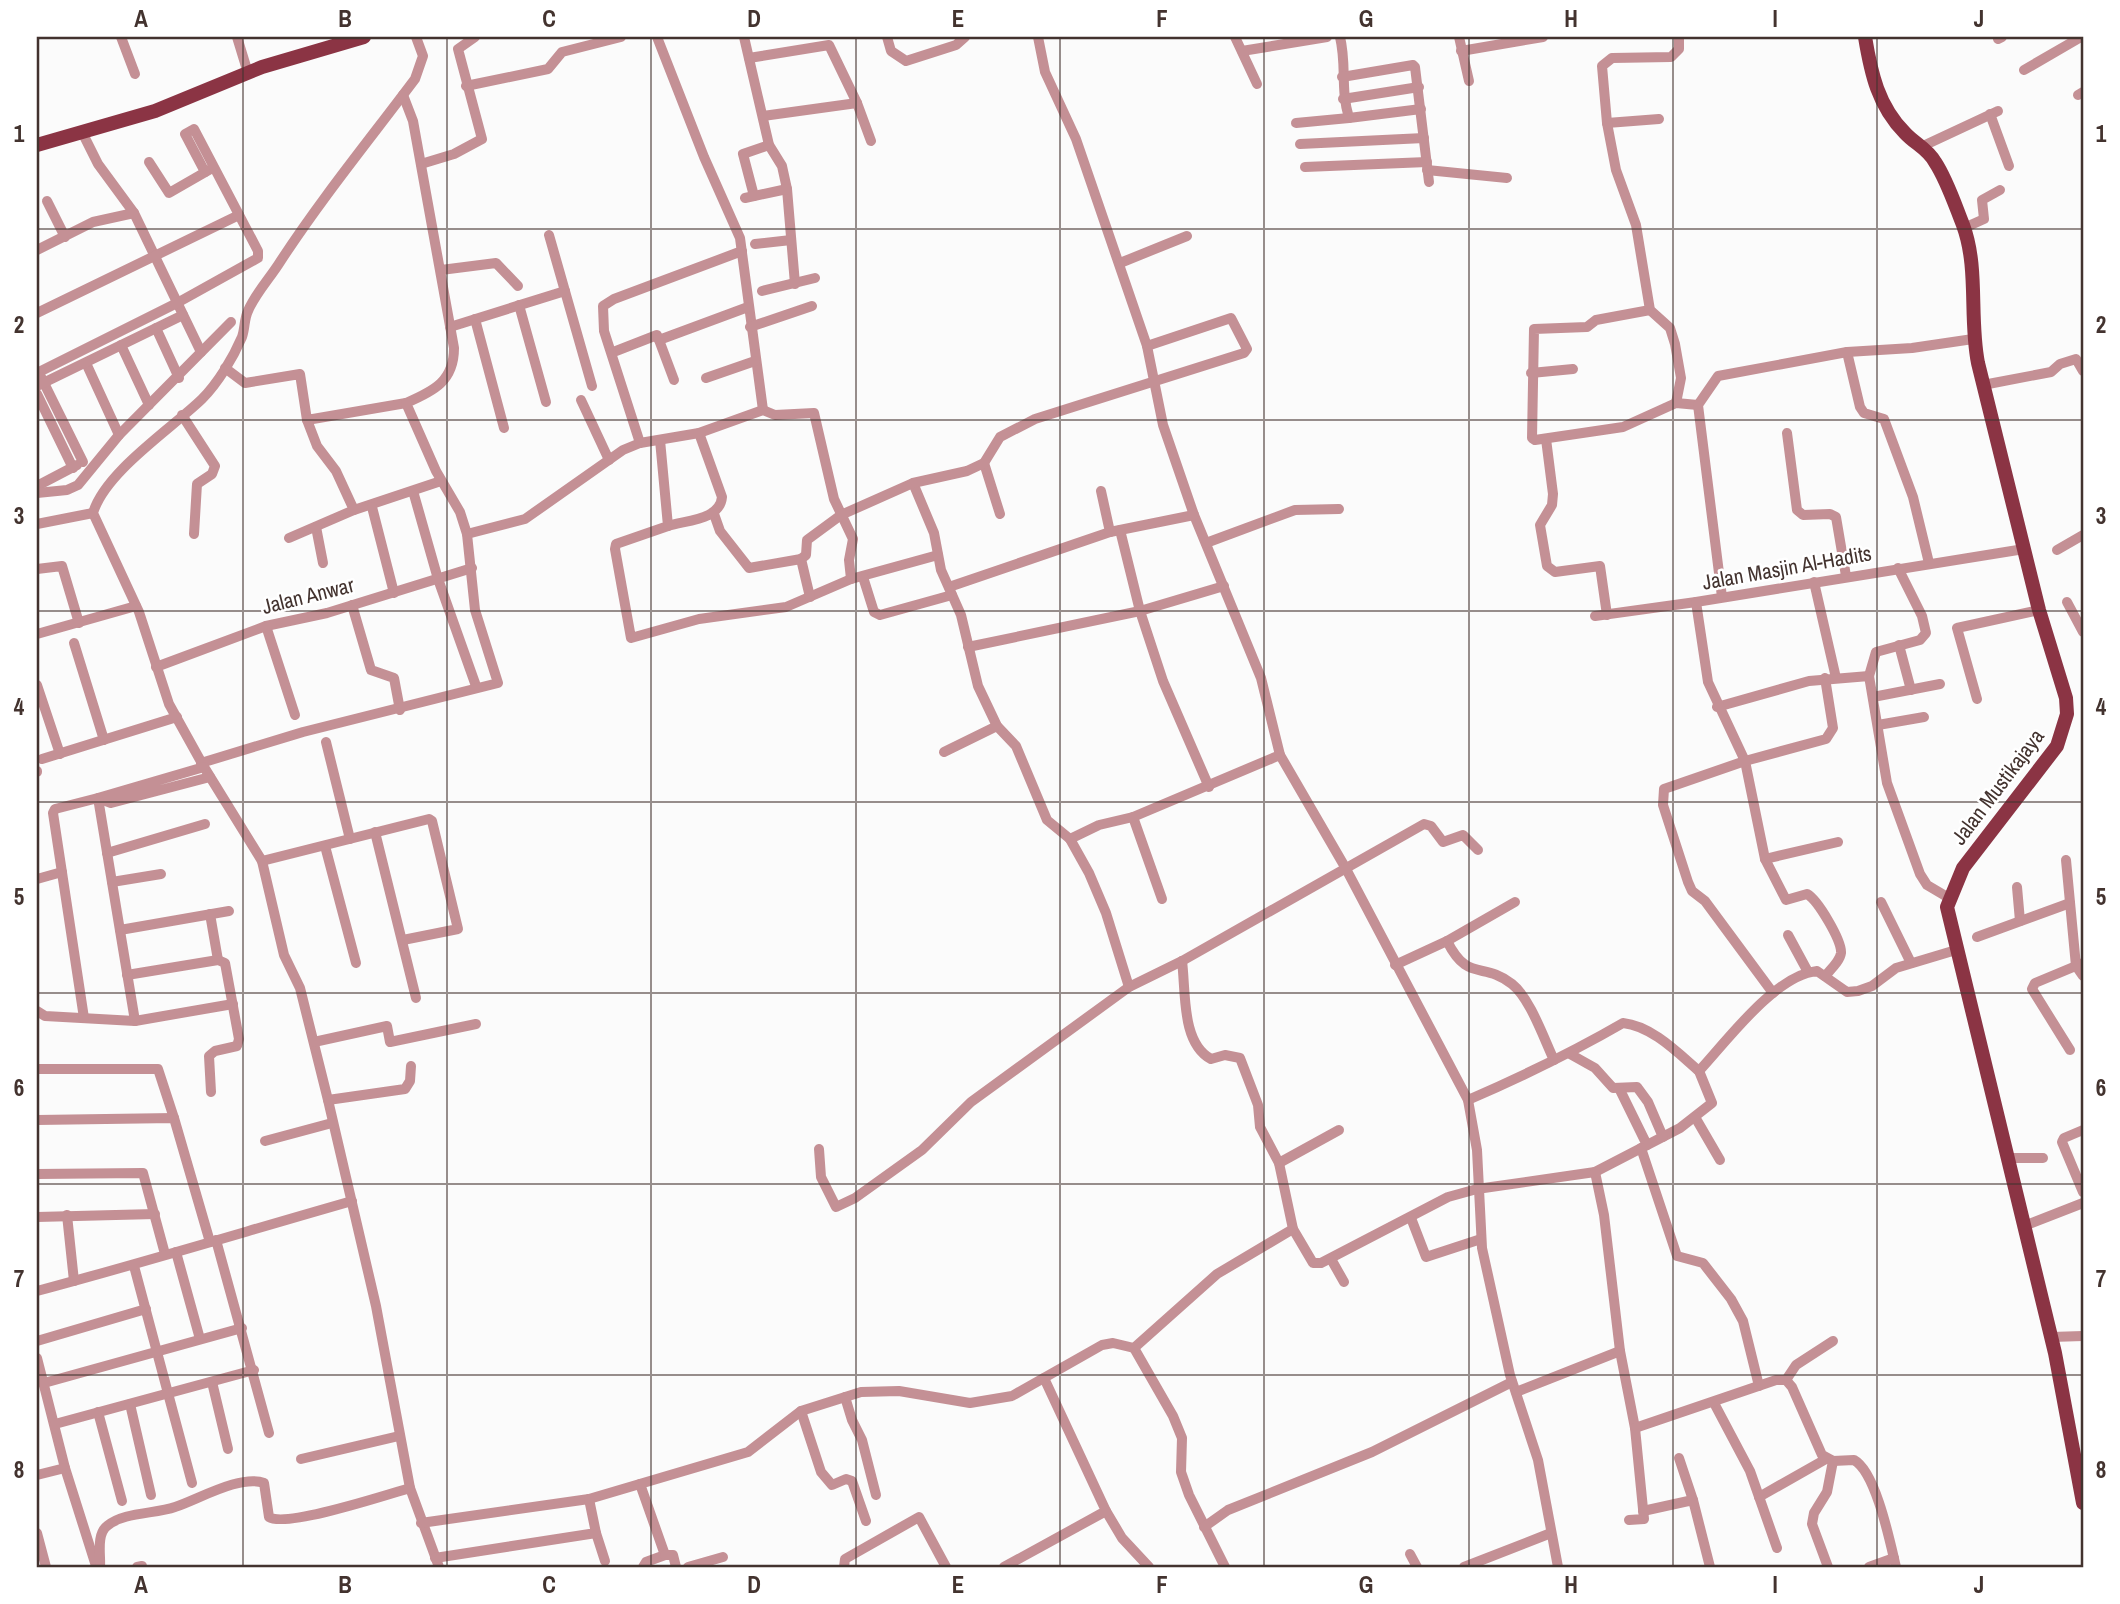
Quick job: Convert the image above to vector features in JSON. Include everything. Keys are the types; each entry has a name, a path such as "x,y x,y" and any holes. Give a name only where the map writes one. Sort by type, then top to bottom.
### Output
{"main road":[{"path":"37,145 175,103 247,72 364,37"},
{"name":"Jalan Mustikajaya","path":"1865,37 1873,81 1887,113 1907,135 1923,146 1936,162 1964,228 1969,250 1973,340 2039,610 2066,698 2067,714 2062,738 2033,780 1963,868 1949,898"},
{"path":"1949,898 1948,916 2081,1464 2083,1503"}],"street":[{"path":"121,37 135,74"},
{"path":"237,37 247,72"},
{"path":"416,37 423,56 421,68 292,244 247,312 242,336 225,369 203,398 123,472 97,502 93,513 136,606 156,667 177,717 205,769 262,861 285,955 300,988 352,1201 376,1306 410,1488 437,1562 596,1533"},
{"path":"421,164 454,154 482,139 458,49 475,37"},
{"path":"466,86 548,69 562,52 621,37"},
{"path":"657,37 704,157 740,238 763,411"},
{"path":"744,37 769,145 782,166 787,189 795,284"},
{"path":"887,37 891,51 906,61 956,45 965,37"},
{"path":"1038,37 1045,72 1076,139 1147,346 1163,425 1194,514 1261,678 1280,755 1345,867 1468,1100 1477,1150 1481,1239 1514,1387 1538,1460 1558,1567"},
{"path":"1236,37 1256,85"},
{"path":"1242,51 1327,37"},
{"path":"1340,37 1346,62 1342,77 1343,99 1349,118"},
{"path":"1459,37 1469,81"},
{"path":"1461,51 1543,37"},
{"path":"1676,403 1681,378 1675,344 1670,328 1650,310 1636,225 1616,170 1607,123 1602,66 1605,61 1671,57 1679,49 1679,37"},
{"path":"2024,69 2081,37"},
{"path":"749,58 829,45 857,103 871,141"},
{"path":"1342,77 1413,65 1419,87 1429,182"},
{"path":"1343,99 1419,87"},
{"path":"307,420 406,403 432,392 449,376 454,362 441,270 425,199 421,164 412,121 403,95"},
{"path":"763,116 857,103"},
{"path":"1296,123 1421,110"},
{"path":"1923,146 1994,113 2009,166"},
{"path":"1607,123 1659,119"},
{"path":"82,132 106,177 134,213 201,352"},
{"path":"1300,144 1424,138"},
{"path":"769,145 743,154 750,197 787,189"},
{"path":"38,376 258,258 258,251 239,215 210,170 169,193 149,162"},
{"path":"1305,167 1427,166 1507,178"},
{"path":"1964,228 1984,219 1982,200 2000,190"},
{"path":"47,201 65,237"},
{"path":"37,250 93,222 134,213"},
{"path":"37,313 239,215"},
{"path":"548,235 592,386"},
{"path":"1120,263 1187,236"},
{"path":"755,244 791,240"},
{"path":"640,443 604,331 603,306 614,299 742,251"},
{"path":"441,270 496,262 518,286"},
{"path":"762,291 815,278"},
{"path":"450,327 565,291"},
{"path":"519,305 546,402"},
{"path":"750,327 812,306"},
{"path":"659,340 748,307"},
{"path":"1650,310 1596,320 1587,327 1534,329 1531,373 1532,438 1546,439 1623,427 1676,403 1698,405"},
{"path":"38,376 86,363 183,315"},
{"path":"713,514 720,531 749,568 802,559 806,555 807,540 841,514 912,483 967,471 984,463 1000,437 1035,419 1074,404 1155,382 1244,353 1247,344 1231,317 1147,346"},
{"path":"475,319 504,428"},
{"path":"37,493 73,488 119,435 179,378 231,322"},
{"path":"156,328 179,378"},
{"path":"616,351 657,335 674,380"},
{"path":"1722,597 1698,405 1718,376 1727,372 1847,352 1912,348 1973,340"},
{"path":"121,345 149,405"},
{"path":"1847,352 1860,407 1864,413 1884,419 1913,498 1928,563"},
{"path":"1983,385 2051,372 2060,364 2076,359 2083,371"},
{"path":"706,378 755,361"},
{"path":"86,363 119,435"},
{"path":"225,369 245,383 300,374 307,420 317,446 336,471 354,510"},
{"path":"1531,373 1573,369"},
{"path":"38,376 78,465"},
{"path":"37,394 78,465"},
{"path":"581,400 609,460"},
{"path":"84,1018 55,809 205,769 303,732 400,710 498,683 475,610 467,534 452,495 441,481 406,403"},
{"path":"467,534 525,519 609,460 640,443 698,433 763,411 775,415 814,413 834,499 853,540 849,560 874,611 880,615 1115,531 1194,514"},
{"path":"182,415 215,466 212,474 197,484 194,534"},
{"path":"698,433 722,496 721,506 713,514 616,544 631,638 699,619 786,607 857,578 938,555"},
{"path":"1787,433 1797,510 1803,515 1830,514 1836,517 1846,576"},
{"path":"1546,439 1553,494 1552,505 1540,525 1547,566 1555,572 1600,566 1601,616 1696,603"},
{"path":"660,440 668,526"},
{"path":"37,486 105,452"},
{"path":"984,463 1000,514"},
{"path":"289,538 354,510 372,507 441,481"},
{"path":"912,483 934,533 938,555 961,615 978,686 997,726 1016,746 1047,820 1070,839 1106,913 1129,987"},
{"path":"412,491 438,579 476,687"},
{"path":"1101,491 1163,681 1209,787"},
{"path":"372,507 394,593"},
{"path":"1206,543 1295,510 1339,509"},
{"path":"37,524 93,513"},
{"path":"316,527 323,563"},
{"path":"2057,550 2083,535"},
{"name":"Jalan Masjin Al-Hadits","path":"1825,976 1838,961 1840,947 1817,901 1807,894 1786,900 1765,859 1745,761 1736,736 1717,707 1708,682 1696,603 1846,576 2024,550"},
{"path":"802,559 810,597"},
{"path":"37,569 62,566 79,623"},
{"name":"Jalan Anwar","path":"156,667 266,626 352,606 472,568"},
{"path":"1898,568 1922,616 1926,633 1920,640 1876,652 1870,676 1873,697 1888,783 1920,874 1927,886 1949,898"},
{"path":"1773,993 1705,901 1692,891 1663,805 1664,789 1745,761 1790,751 1826,739 1831,734 1831,678 1814,582"},
{"path":"968,647 1140,611 1224,586"},
{"path":"2067,601 2083,632"},
{"path":"37,634 136,606"},
{"path":"352,606 371,670 394,678 400,710"},
{"path":"1977,699 1957,628 2039,610"},
{"path":"266,626 295,715"},
{"path":"74,643 104,740"},
{"path":"1899,645 1911,690"},
{"path":"1717,707 1831,678 1870,676"},
{"path":"1873,697 1940,684"},
{"path":"37,685 60,754"},
{"path":"42,759 177,717"},
{"path":"1878,724 1924,717"},
{"path":"944,752 997,726"},
{"path":"326,742 350,839"},
{"path":"1070,839 1099,825 1133,817 1209,787 1280,755"},
{"path":"98,798 135,1021"},
{"path":"1133,817 1162,899"},
{"path":"262,861 424,818 432,821 458,929 402,940"},
{"path":"107,853 205,824"},
{"path":"820,1149 821,1177 836,1207 855,1198 922,1150 971,1102 1129,987 1182,961 1424,824 1431,826 1443,842 1463,835 1478,850"},
{"path":"375,832 416,998"},
{"path":"1765,859 1838,842"},
{"path":"325,846 356,963"},
{"path":"2066,860 2070,903 2083,976"},
{"path":"37,879 62,872"},
{"path":"112,882 161,874"},
{"path":"2017,887 2020,921"},
{"path":"1395,965 1447,941 1515,902"},
{"path":"1881,902 1911,963"},
{"path":"1977,937 2070,903"},
{"path":"120,930 229,911"},
{"path":"210,914 218,960"},
{"path":"1787,935 1808,972"},
{"path":"1447,941 1456,959 1467,968 1491,973 1513,984 1533,1016 1554,1060"},
{"path":"1699,1070 1773,993 1808,972 1817,971 1847,992 1858,991 1872,986 1886,973 1956,950"},
{"path":"127,975 218,960 225,963 239,1039 237,1046 215,1051 209,1056 211,1092"},
{"path":"1182,961 1191,1037 1201,1054 1211,1059 1225,1055 1240,1058 1258,1105 1260,1128 1279,1163 1293,1229 1313,1263 1331,1259 1448,1198 1477,1189 1595,1172 1663,1137 1712,1103 1699,1070 1668,1044 1628,1023 1598,1035 1570,1054 1468,1100"},
{"path":"2070,1050 2032,989 2035,983 2080,965"},
{"path":"37,1011 45,1016 135,1021 233,1004"},
{"path":"314,1042 387,1026 390,1042 476,1024"},
{"path":"1570,1054 1595,1068 1613,1088 1637,1087 1648,1102 1663,1137"},
{"path":"328,1100 405,1089 410,1081 411,1066"},
{"path":"37,1069 158,1069 242,1328 270,1433"},
{"path":"1619,1088 1644,1147 1677,1256 1703,1263 1731,1298 1743,1321 1759,1386"},
{"path":"1695,1117 1720,1160"},
{"path":"37,1120 174,1118"},
{"path":"265,1141 332,1123"},
{"path":"1279,1163 1339,1130"},
{"path":"2083,1130 2064,1138 2062,1142 2083,1192"},
{"path":"2007,1158 2043,1158"},
{"path":"1595,1172 1604,1215 1620,1351 1635,1428 1644,1519 1629,1520"},
{"path":"37,1174 143,1173 200,1339"},
{"path":"37,1291 134,1266 170,1253 352,1201"},
{"path":"2024,1226 2083,1203"},
{"path":"37,1217 155,1214"},
{"path":"67,1215 74,1281"},
{"path":"1411,1218 1426,1257 1481,1239"},
{"path":"1133,1348 1217,1274 1293,1229"},
{"path":"1331,1259 1344,1282"},
{"path":"134,1266 192,1482"},
{"path":"37,1341 146,1309"},
{"path":"44,1383 242,1328"},
{"path":"2051,1337 2083,1336"},
{"path":"1786,1381 1796,1365 1833,1341"},
{"path":"421,1523 589,1499 748,1452 801,1412 861,1392 899,1391 970,1403 1012,1396 1108,1343 1133,1348 1173,1416 1182,1438 1181,1472 1204,1527 1225,1567"},
{"path":"1204,1527 1240,1504 1372,1452 1485,1393 1514,1387 1620,1351"},
{"path":"37,1358 65,1468 98,1567"},
{"path":"55,1424 254,1370"},
{"path":"1044,1378 1106,1511 1122,1538 1149,1567"},
{"path":"1635,1428 1714,1404 1776,1380 1786,1381 1792,1387 1830,1460 1827,1492 1814,1513 1812,1524 1828,1567"},
{"path":"212,1382 228,1448"},
{"path":"845,1397 862,1440 876,1495"},
{"path":"130,1404 151,1495"},
{"path":"1714,1404 1749,1471 1777,1548"},
{"path":"98,1412 121,1501"},
{"path":"801,1412 821,1472 832,1485 846,1479 852,1481 866,1521"},
{"path":"301,1459 399,1436"},
{"path":"1679,1458 1710,1567"},
{"path":"1759,1497 1830,1460 1854,1460 1862,1464 1890,1538 1895,1563 1869,1567"},
{"path":"37,1475 65,1468"},
{"path":"98,1567 101,1534 109,1524 174,1508 238,1484 256,1481 264,1483 269,1517 277,1521 328,1511 410,1488"},
{"path":"640,1484 664,1555"},
{"path":"589,1499 605,1561"},
{"path":"1643,1511 1693,1500"},
{"path":"1004,1567 1106,1511"},
{"path":"844,1567 845,1559 919,1517 946,1567"},
{"path":"37,1533 46,1567"},
{"path":"1464,1567 1551,1533"},
{"path":"1410,1554 1417,1567"},
{"path":"643,1567 646,1562 664,1555 673,1555 676,1567"},
{"path":"688,1567 723,1557"}]}
